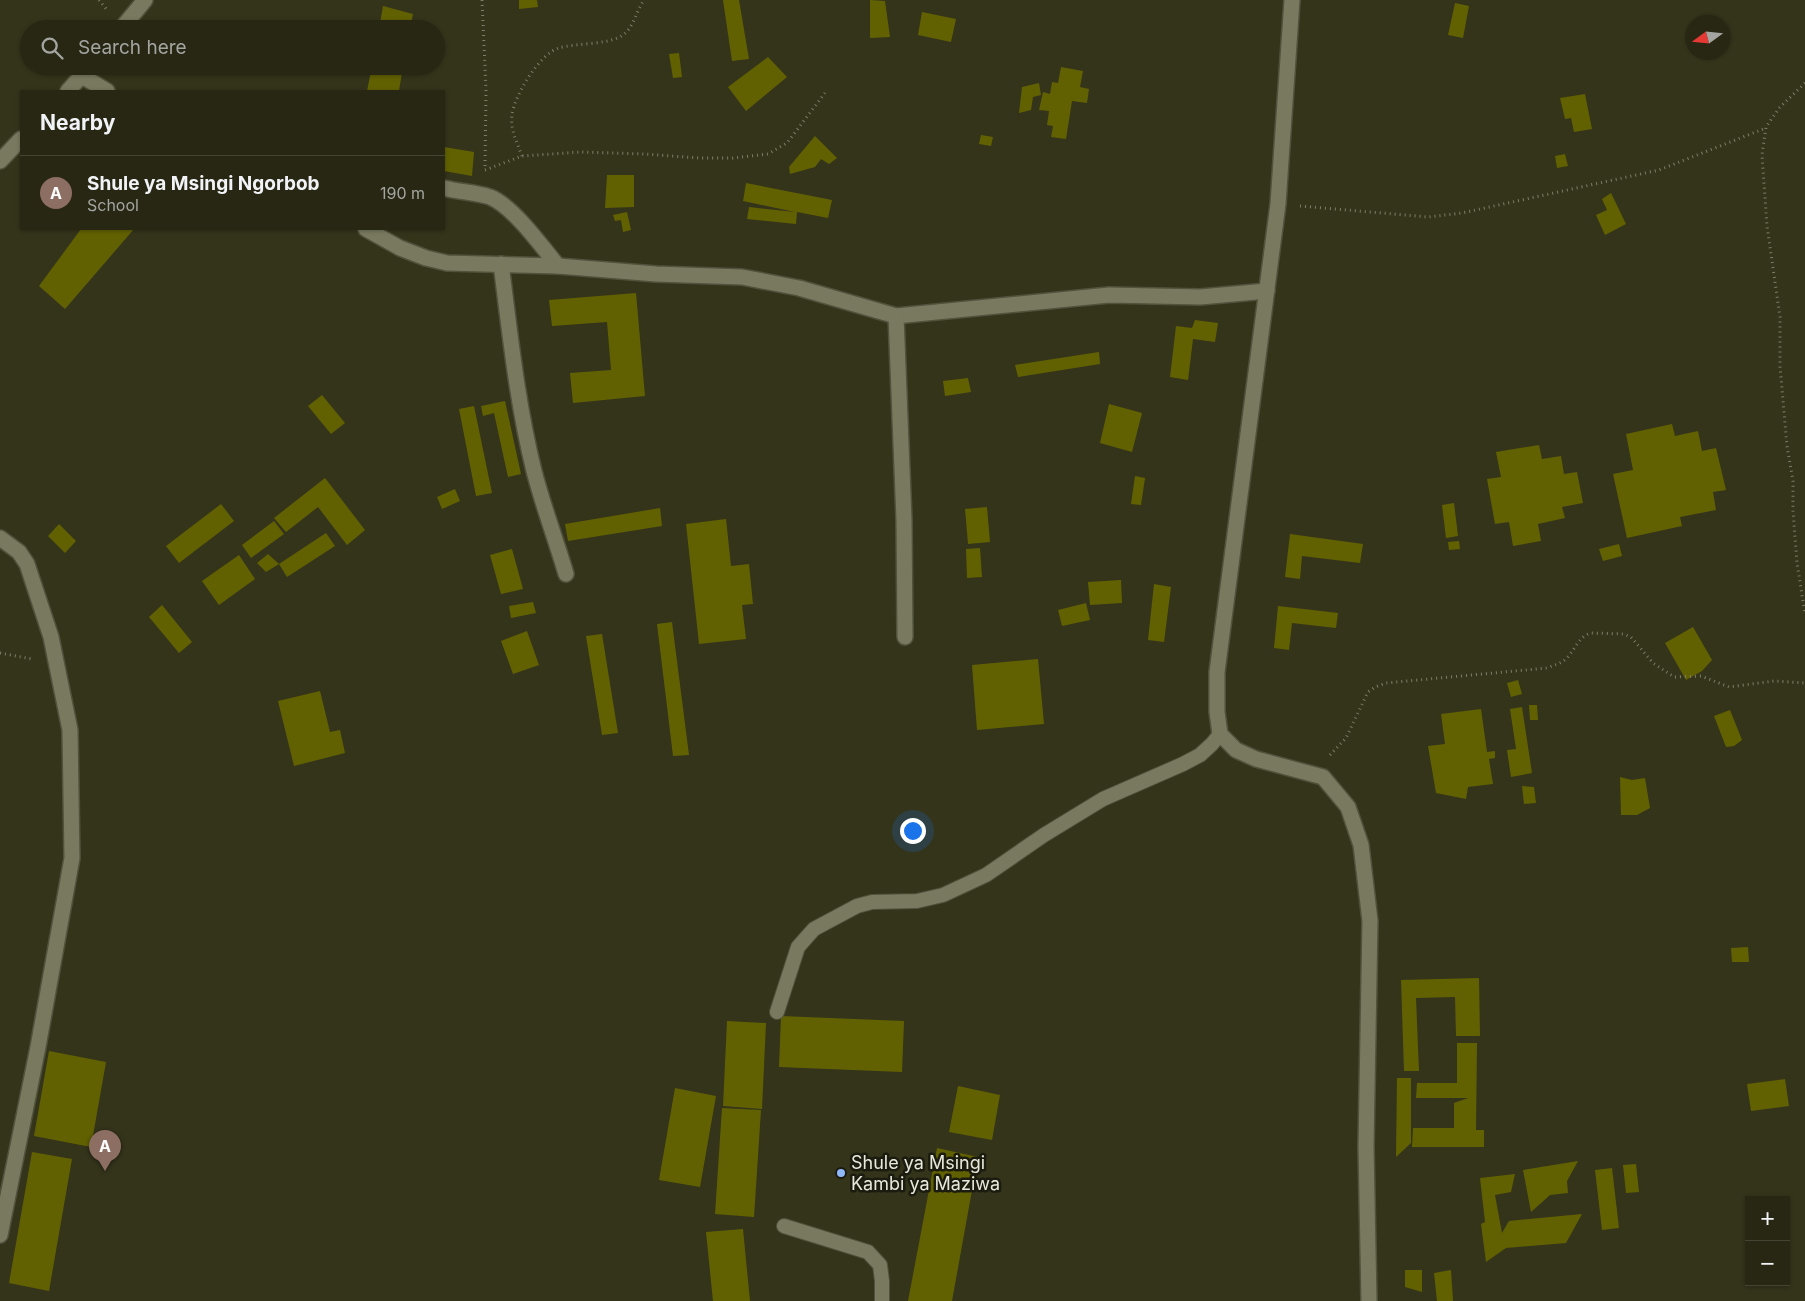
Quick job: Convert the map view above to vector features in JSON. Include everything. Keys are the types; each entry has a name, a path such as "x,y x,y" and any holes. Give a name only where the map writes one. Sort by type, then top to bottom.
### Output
{"street":[{"path":"128,20 145,0"},
{"path":"1292,0 1278,204 1217,672 1217,712 1220,734 1236,750 1256,759 1323,777 1348,807 1361,845 1370,922 1366,1147 1369,1301"},
{"path":"69,90 82,75"},
{"path":"90,75 106,90"},
{"path":"0,161 20,140"},
{"path":"445,188 491,198 509,211 522,224 558,266"},
{"path":"368,230 400,248 426,258 447,263 558,266 656,274 742,277 799,288 896,316 1109,295 1200,297 1267,292"},
{"path":"501,264 517,386 528,441 535,472 566,574"},
{"path":"896,316 904,520 905,637"},
{"path":"0,538 19,552 28,564 51,637 70,730 72,858 38,1048 0,1235"}],"lane":[{"path":"776,1012 798,947 814,929 857,906 872,902 917,901 952,891 986,874 1044,835 1104,799 1191,760 1212,744 1220,734"},
{"path":"784,1226 868,1252 880,1265 882,1301"}],"path":[{"path":"482,0 485,80 485,170 491,198"},
{"path":"522,156 513,130 512,114 523,86 536,67 557,48 591,44 621,37 629,30 644,0"},
{"path":"1805,83 1779,108 1766,127 1762,155 1767,226 1780,318 1780,366 1787,446 1793,481 1797,563 1805,614"},
{"path":"485,170 522,156 581,152 700,158 768,154 787,143 825,93"},
{"path":"1278,204 1428,218 1462,213 1659,170 1766,127"},
{"path":"1313,773 1346,738 1368,692 1376,687 1386,683 1547,668 1565,659 1586,634 1591,633 1623,634 1631,637 1653,663 1663,671 1674,676 1701,676 1728,687 1774,681 1805,683"},
{"path":"0,653 57,665"}],"building":[{"path":"519,0 537,0 538,7 519,9"},
{"path":"723,0 739,0 749,59 732,61"},
{"path":"870,0 885,1 890,37 870,38"},
{"path":"1455,3 1469,6 1463,38 1448,35"},
{"path":"383,6 413,14 412,20 381,20"},
{"path":"922,12 956,19 951,42 918,35"},
{"path":"679,53 682,77 673,78 669,54"},
{"path":"768,57 787,77 746,111 728,87"},
{"path":"1061,67 1083,71 1080,87 1089,89 1087,103 1072,101 1066,139 1051,137 1053,126 1047,125 1049,111 1039,110 1043,92 1050,94 1052,82 1058,83"},
{"path":"370,75 402,75 399,90 367,90"},
{"path":"1039,83 1041,95 1033,97 1031,110 1019,113 1022,87"},
{"path":"1585,94 1592,129 1574,132 1571,118 1565,119 1560,98"},
{"path":"981,135 993,137 991,146 979,144"},
{"path":"815,136 837,158 829,164 821,159 815,167 790,174 789,167"},
{"path":"445,147 474,152 472,176 445,171"},
{"path":"1565,154 1568,166 1557,168 1555,156"},
{"path":"607,175 634,175 634,207 605,208"},
{"path":"746,183 832,200 828,218 797,212 796,224 747,219 749,207 795,212 743,201"},
{"path":"1611,193 1626,224 1605,235 1596,215 1607,210 1602,199"},
{"path":"627,212 631,230 623,232 621,220 615,221 613,215"},
{"path":"80,230 133,230 65,309 39,286"},
{"path":"636,293 645,396 573,403 570,373 611,370 607,322 552,326 549,300"},
{"path":"1195,320 1218,323 1215,342 1193,339 1188,380 1170,377 1176,326 1192,328"},
{"path":"1099,352 1100,364 1018,377 1015,365"},
{"path":"968,378 971,392 945,396 943,381"},
{"path":"322,395 345,423 331,434 308,406"},
{"path":"505,401 521,474 508,477 494,413 483,416 481,406"},
{"path":"1109,404 1142,413 1132,452 1100,443"},
{"path":"474,406 492,493 476,496 459,409"},
{"path":"1672,424 1675,436 1698,431 1702,451 1716,448 1726,490 1713,492 1716,510 1680,517 1682,526 1627,538 1613,474 1633,470 1626,434"},
{"path":"1539,445 1542,459 1561,456 1564,474 1577,472 1583,503 1562,507 1565,518 1538,524 1541,541 1513,546 1509,522 1495,524 1487,479 1501,477 1496,452"},
{"path":"1135,476 1145,478 1141,505 1131,504"},
{"path":"325,478 365,530 347,545 318,507 286,532 274,518"},
{"path":"455,489 460,501 442,509 437,497"},
{"path":"1454,503 1458,536 1446,538 1442,505"},
{"path":"221,504 234,521 179,563 166,546"},
{"path":"987,507 990,542 968,544 965,509"},
{"path":"660,508 662,526 568,541 565,524"},
{"path":"726,519 731,566 749,564 753,604 742,605 746,639 699,644 686,524"},
{"path":"274,521 284,534 251,558 242,545"},
{"path":"59,524 76,541 65,553 48,536"},
{"path":"326,533 335,546 287,577 279,564"},
{"path":"1290,534 1363,544 1360,563 1302,556 1300,579 1285,577"},
{"path":"1459,541 1460,549 1449,550 1448,542"},
{"path":"1619,544 1622,556 1603,561 1599,549"},
{"path":"980,548 982,577 967,578 966,549"},
{"path":"512,549 523,589 501,594 490,555"},
{"path":"268,554 279,564 266,572 257,563"},
{"path":"239,555 255,579 219,605 202,581"},
{"path":"1121,580 1122,603 1090,605 1088,582"},
{"path":"1154,584 1171,587 1164,642 1148,640"},
{"path":"533,602 536,613 511,618 509,606"},
{"path":"1086,603 1090,620 1062,626 1058,610"},
{"path":"162,605 192,642 179,653 149,617"},
{"path":"1278,606 1338,613 1336,628 1292,623 1289,650 1274,648"},
{"path":"672,622 689,755 673,756 657,624"},
{"path":"1693,627 1712,660 1702,671 1686,680 1665,643"},
{"path":"527,631 539,665 513,674 501,641"},
{"path":"602,634 618,733 602,735 586,636"},
{"path":"1038,659 1044,724 977,730 972,665"},
{"path":"1518,680 1522,694 1511,697 1507,683"},
{"path":"320,691 330,732 340,730 345,753 294,766 278,701"},
{"path":"1529,705 1537,705 1538,720 1530,720"},
{"path":"1522,707 1532,773 1511,777 1507,750 1516,749 1510,709"},
{"path":"1481,709 1487,752 1495,751 1495,758 1489,759 1493,784 1468,787 1466,799 1436,793 1428,746 1445,744 1441,714"},
{"path":"1730,710 1742,740 1734,746 1726,747 1714,716"},
{"path":"1620,777 1632,780 1645,778 1650,808 1637,815 1621,815"},
{"path":"1522,786 1534,787 1536,803 1524,804"},
{"path":"1748,947 1749,962 1732,962 1731,948"},
{"path":"1479,978 1480,1036 1456,1036 1455,997 1416,998 1419,1071 1404,1071 1401,980"},
{"path":"781,1016 904,1021 902,1072 779,1067"},
{"path":"727,1021 766,1023 762,1109 723,1106"},
{"path":"1457,1043 1477,1043 1476,1130 1484,1130 1484,1147 1412,1147 1413,1128 1454,1128 1454,1103 1468,1098 1416,1098 1417,1083 1457,1083"},
{"path":"49,1051 106,1062 91,1147 34,1136"},
{"path":"1397,1078 1411,1078 1411,1143 1396,1157"},
{"path":"1785,1079 1789,1106 1751,1111 1747,1084"},
{"path":"958,1086 1000,1095 992,1140 949,1132"},
{"path":"675,1088 716,1096 700,1187 659,1180"},
{"path":"722,1108 761,1110 754,1217 715,1214"},
{"path":"937,1148 978,1157 952,1301 908,1301"},
{"path":"32,1152 72,1159 49,1291 9,1283"},
{"path":"1578,1161 1567,1181 1568,1193 1550,1195 1531,1212 1523,1170"},
{"path":"1636,1164 1639,1192 1626,1193 1623,1165"},
{"path":"1612,1168 1619,1228 1602,1230 1595,1170"},
{"path":"1515,1174 1511,1192 1495,1195 1502,1233 1509,1221 1582,1214 1566,1243 1506,1248 1486,1262 1481,1224 1485,1222 1480,1178"},
{"path":"743,1229 750,1301 713,1301 706,1232"},
{"path":"1405,1270 1422,1270 1422,1292 1405,1287"},
{"path":"1451,1270 1453,1301 1437,1301 1434,1273"}],"place":[{"name":"Shule ya Msingi Ngorbob","path":"105,1171"},
{"name":"Shule ya Msingi Kambi ya Maziwa","path":"841,1173"}]}
